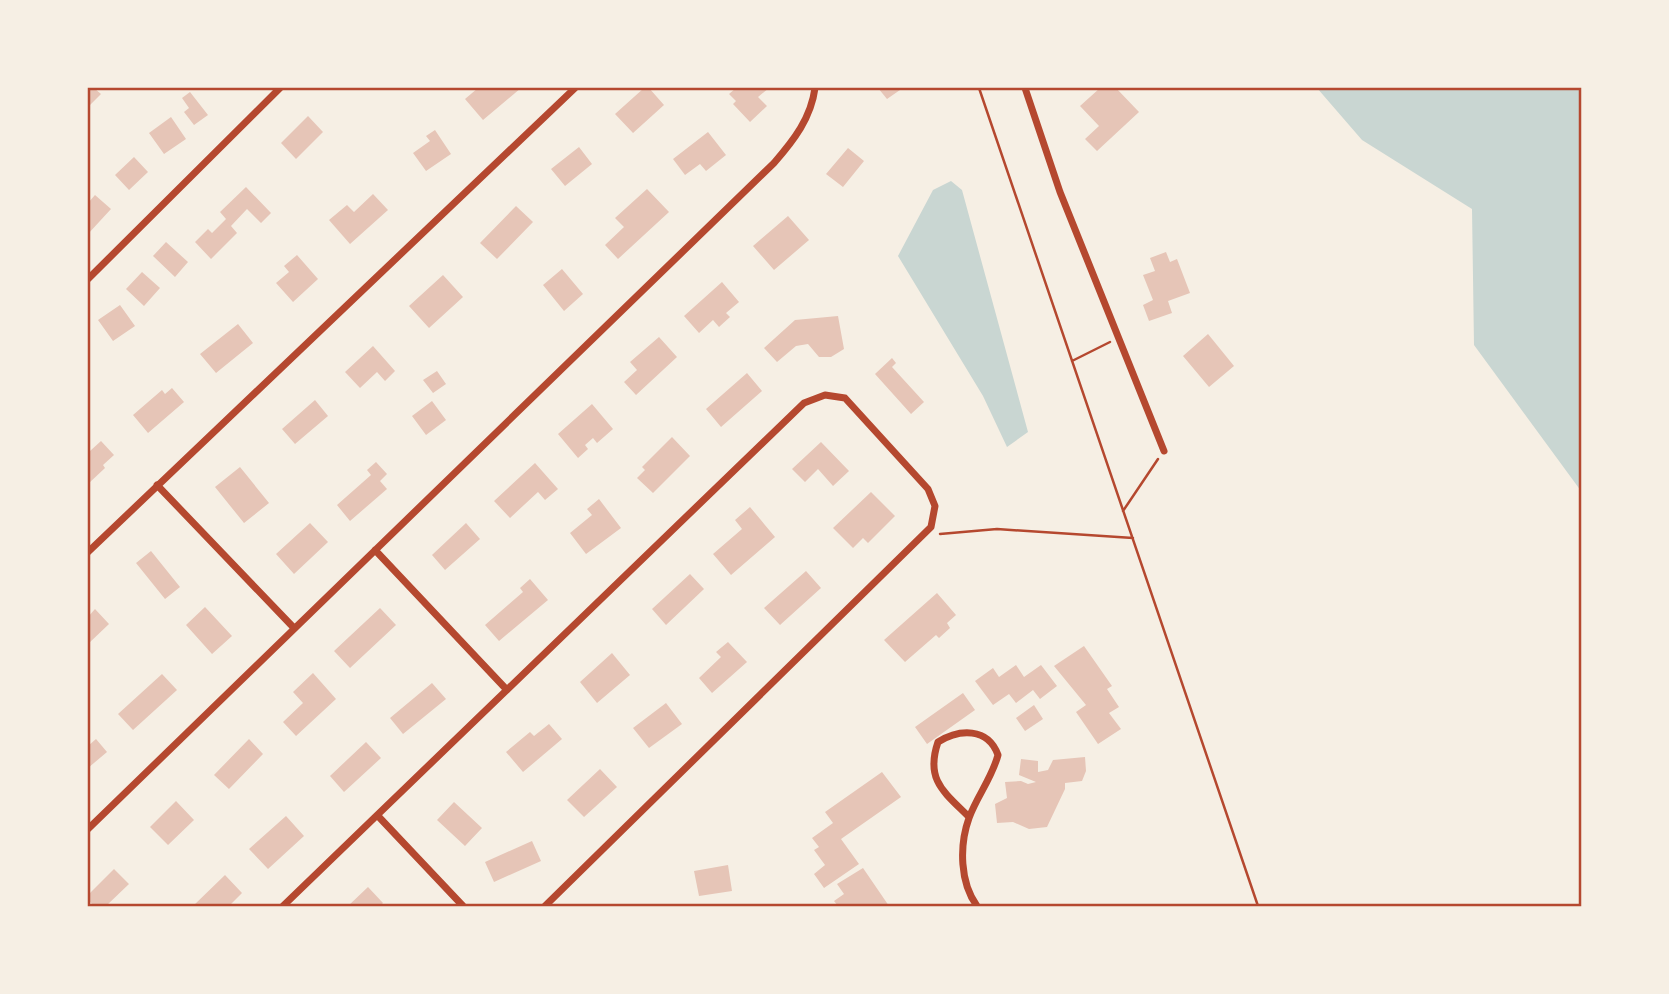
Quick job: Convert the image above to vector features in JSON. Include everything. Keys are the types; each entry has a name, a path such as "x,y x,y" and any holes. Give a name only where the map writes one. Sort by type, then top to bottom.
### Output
{"street":[{"path":"88,279 280,88"},
{"path":"88,552 575,88"},
{"path":"88,829 774,163 797,137 813,101 814,88"},
{"path":"1025,88 1060,192 1164,451"},
{"path":"284,906 804,403 825,395 845,398 918,474 935,506 935,519 926,535 545,906"},
{"path":"157,485 294,628"},
{"path":"374,550 507,690"},
{"path":"969,817 945,793 931,766 938,742 953,733 970,731 995,744 998,755 982,797 969,817 963,877 964,886 976,906"},
{"path":"378,816 463,906"}],"path":[{"path":"979,88 1258,906"},
{"path":"1072,361 1118,338"},
{"path":"1123,511 1164,451"},
{"path":"926,535 997,529 1133,538"}],"shaded area":[{"path":"1317,88 1581,88 1581,491 1474,345 1472,209 1362,140"},
{"path":"951,181 962,190 1028,432 1007,447 983,396 898,256 933,190"}],"building":[{"path":"88,88 94,88 101,94 88,107"},
{"path":"478,88 521,88 483,120 465,99"},
{"path":"644,88 649,88 664,105 633,133 615,114"},
{"path":"736,88 769,88 758,97 767,106 750,122 733,104 736,101 729,94"},
{"path":"878,88 898,88 900,90 887,99"},
{"path":"1100,88 1116,88 1139,112 1097,151 1085,139 1099,126 1080,106"},
{"path":"190,92 208,115 194,125 184,112 189,108 182,98"},
{"path":"308,116 323,132 296,159 281,143"},
{"path":"171,117 186,139 164,154 149,133"},
{"path":"435,130 451,154 426,171 413,153 430,141 426,136"},
{"path":"708,132 726,155 706,171 700,164 685,175 673,159"},
{"path":"579,147 592,164 565,186 551,169"},
{"path":"848,148 864,161 843,187 826,174"},
{"path":"134,157 148,172 129,190 115,175"},
{"path":"246,187 271,213 261,223 247,209 231,226 237,233 211,259 195,242 208,229 212,233 226,219 220,212"},
{"path":"647,189 669,212 618,259 605,245 624,227 615,218"},
{"path":"373,194 388,210 350,244 329,220 347,205 354,212"},
{"path":"95,195 111,209 88,234 88,203"},
{"path":"516,206 533,222 497,259 480,243"},
{"path":"788,216 809,240 774,270 753,246"},
{"path":"166,242 188,262 175,277 153,256"},
{"path":"1166,252 1170,262 1177,259 1190,293 1168,301 1172,313 1149,321 1143,305 1153,300 1143,275 1155,271 1150,258"},
{"path":"297,255 318,279 293,302 276,283 289,272 284,266"},
{"path":"562,269 583,294 564,311 543,285"},
{"path":"142,272 160,288 144,306 126,289"},
{"path":"443,275 463,297 429,328 409,306"},
{"path":"722,282 739,302 726,313 730,317 719,327 713,320 699,333 684,316"},
{"path":"120,305 135,326 113,341 98,320"},
{"path":"838,316 844,349 831,357 819,357 808,344 796,346 777,362 764,348 795,320"},
{"path":"238,324 253,343 216,373 200,354"},
{"path":"1208,334 1234,366 1209,387 1183,356"},
{"path":"659,337 677,357 636,395 624,382 637,370 630,362"},
{"path":"373,346 395,371 385,381 377,372 360,388 345,372"},
{"path":"892,358 896,363 892,367 924,402 911,414 875,374"},
{"path":"437,371 446,384 433,393 423,380"},
{"path":"747,373 762,391 721,427 706,409"},
{"path":"172,388 184,402 148,433 133,415 162,390 165,394"},
{"path":"315,400 328,416 295,444 282,429"},
{"path":"432,401 446,420 426,435 412,416"},
{"path":"592,404 613,429 597,443 593,438 585,445 588,449 578,458 558,434"},
{"path":"672,437 690,456 653,493 637,478 645,470 642,467"},
{"path":"101,441 114,455 88,484 88,448 90,451"},
{"path":"821,442 849,471 833,486 818,469 805,482 792,469"},
{"path":"376,462 387,474 380,481 387,489 350,521 337,505 371,475 367,470"},
{"path":"535,463 558,489 545,500 538,492 510,518 494,501"},
{"path":"240,467 269,503 244,523 215,487"},
{"path":"871,492 895,516 868,543 863,538 853,548 833,528"},
{"path":"599,499 621,528 586,554 570,533 592,515 587,509"},
{"path":"750,507 775,537 731,575 713,554 742,529 735,520"},
{"path":"310,523 328,542 294,574 276,554"},
{"path":"466,523 480,539 445,570 432,555"},
{"path":"151,551 180,587 165,599 136,563"},
{"path":"806,571 821,588 780,625 764,608"},
{"path":"690,574 704,589 666,625 652,609"},
{"path":"530,579 548,600 499,641 485,625 523,592 520,588"},
{"path":"937,593 956,615 947,623 950,628 939,638 936,635 905,662 884,640"},
{"path":"205,607 232,636 212,654 186,625"},
{"path":"380,608 396,625 350,668 334,651"},
{"path":"95,609 109,624 88,644 88,617"},
{"path":"728,642 747,662 712,693 699,678 721,657 716,652"},
{"path":"1084,646 1112,686 1107,689 1119,707 1109,713 1121,729 1098,744 1076,712 1086,705 1054,666"},
{"path":"612,653 630,675 597,703 580,682"},
{"path":"1016,665 1024,677 1041,665 1057,686 1040,699 1033,690 1016,703 1009,694 993,705 975,681 993,668 999,677"},
{"path":"313,673 336,699 296,736 283,722 303,703 293,692"},
{"path":"162,674 177,690 133,730 118,714"},
{"path":"432,683 446,699 403,734 390,718"},
{"path":"963,693 975,710 927,744 915,727"},
{"path":"666,703 682,724 649,748 633,728"},
{"path":"1034,705 1043,719 1025,731 1016,718"},
{"path":"549,724 562,739 523,772 506,752 530,732 534,736"},
{"path":"96,739 107,752 88,768 88,746"},
{"path":"249,739 263,754 229,789 214,775"},
{"path":"366,742 381,758 344,792 330,776"},
{"path":"1085,757 1086,771 1082,781 1065,783 1065,789 1047,827 1029,829 1013,822 997,823 995,804 1007,798 1005,782 1036,782 1019,775 1021,759 1038,761 1038,772 1048,770 1053,760"},
{"path":"600,769 617,787 584,817 567,800"},
{"path":"882,772 901,797 841,839 859,864 824,888 814,874 825,865 814,850 819,847 812,838 833,823 825,812"},
{"path":"176,801 194,820 168,845 150,827"},
{"path":"454,802 482,828 465,846 437,820"},
{"path":"286,816 304,836 268,869 249,849"},
{"path":"532,841 541,861 494,882 485,862"},
{"path":"728,865 732,891 699,896 694,871"},
{"path":"863,868 889,906 838,906 834,901 844,894 837,884"},
{"path":"114,869 129,884 106,906 94,906 88,900 88,895"},
{"path":"225,875 242,893 229,906 193,906"},
{"path":"368,887 383,903 380,906 348,906"}]}
